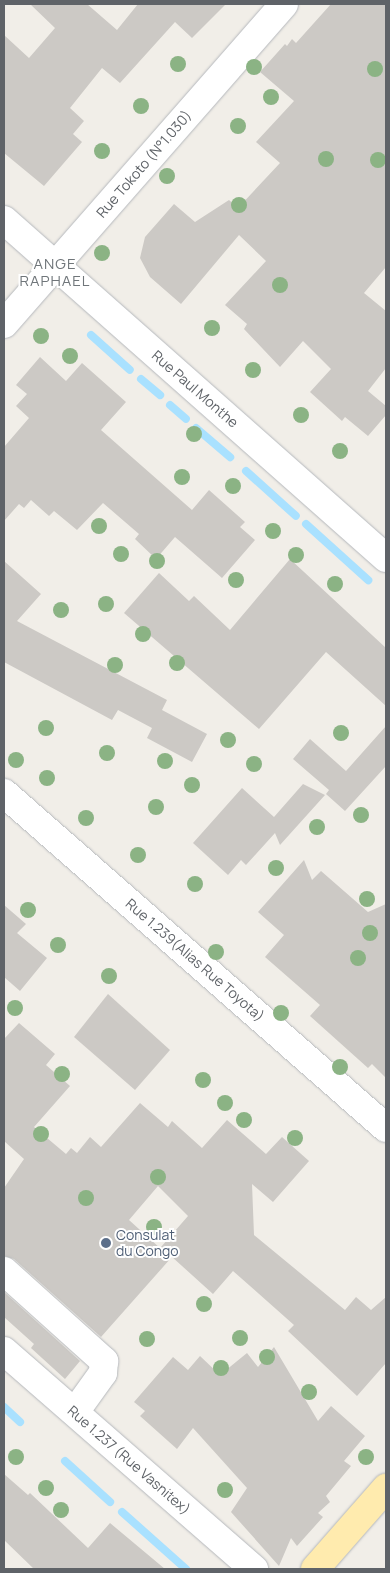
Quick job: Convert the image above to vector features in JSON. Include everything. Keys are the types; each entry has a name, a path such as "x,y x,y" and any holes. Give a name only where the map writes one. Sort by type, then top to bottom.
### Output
{"main road":[{"path":"316,1569 382,1502"}],"street":[{"name":"Rue Tokoto (N°1.030)","path":"4,324 284,4"},
{"name":"Rue Paul Monthe","path":"4,220 386,558"},
{"name":"Rue 1.239(Alias Rue Toyota)","path":"4,793 386,1128"},
{"path":"4,1272 104,1361 103,1373 75,1412"},
{"name":"Rue 1.237 (Rue Vasnitex)","path":"4,1351 254,1569"}],"building":[{"path":"30,4 87,4 117,30 138,4 226,4 192,38 175,22 120,83 102,68 70,108 84,121 73,134 82,142 44,186 4,153 4,35 29,58 55,28"},
{"path":"331,4 386,4 386,267 364,293 386,311 386,368 368,391 386,406 386,415 368,436 345,417 342,421 310,392 331,369 303,341 280,367 244,329 247,324 225,305 266,261 239,235 181,304 150,277 140,258 145,237 174,204 195,222 229,200 238,208 280,163 256,142 294,101 260,72 285,44 287,46 292,39 296,43"},
{"path":"40,357 66,381 82,363 126,402 101,430 192,510 209,490 245,522 240,527 255,540 222,578 175,537 156,559 135,539 139,534 103,503 77,530 54,511 49,516 31,500 24,508 19,504 4,521 4,447 29,418 16,406 27,394 16,385"},
{"path":"290,559 386,648 386,706 326,652 259,729 124,613 159,573 189,601 194,596 230,630"},
{"path":"4,561 41,594 17,621 167,700 162,710 207,734 192,762 147,738 152,728 118,710 112,720 4,662"},
{"path":"386,726 386,766 345,811 326,794 329,790 293,759 310,739 346,771"},
{"path":"303,784 325,795 280,845 275,833 246,865 241,860 228,875 193,843 242,788 274,817"},
{"path":"304,860 312,880 321,871 368,912 386,904 386,1078 372,1064 368,1068 310,1016 320,1005 265,957 284,935 258,912"},
{"path":"4,905 26,924 17,933 47,958 20,991 4,977"},
{"path":"108,994 170,1050 135,1090 74,1037"},
{"name":"Consulat du Congo","path":"19,1023 55,1054 46,1065 70,1086 34,1127 66,1154 71,1148 77,1153 90,1137 101,1147 140,1103 168,1127 172,1121 202,1148 227,1120 266,1154 282,1137 309,1161 273,1202 252,1184 254,1235 345,1310 356,1297 371,1310 386,1297 386,1363 357,1396 288,1331 294,1325 233,1271 213,1294 161,1247 188,1216 158,1186 129,1220 171,1258 101,1337 14,1259 4,1256 4,1188 24,1159 4,1141 4,1039"},
{"path":"4,1292 80,1361 65,1379 31,1348 34,1344 4,1317"},
{"path":"274,1347 318,1421 331,1406 365,1436 344,1461 351,1466 326,1496 330,1502 318,1513 323,1517 297,1546 291,1538 279,1566 231,1512 247,1488 193,1428 177,1449 140,1416 145,1411 134,1402 173,1357 188,1370 200,1356 220,1375 247,1353 258,1367"},
{"path":"4,1474 28,1495 30,1493 88,1548 110,1523 165,1569 34,1569 4,1540"}],"waterway":[{"path":"91,335 130,370"},
{"path":"141,379 160,395"},
{"path":"170,405 186,419"},
{"path":"196,428 230,457"},
{"path":"246,471 296,516"},
{"path":"306,524 368,580"},
{"path":"4,1407 20,1422"},
{"path":"65,1461 110,1502"},
{"path":"122,1512 186,1569"}],"place":[{"name":"Consulat du Congo","path":"106,1243"}],"district":[{"name":"ANGE RAPHAEL","path":"55,272"}]}
